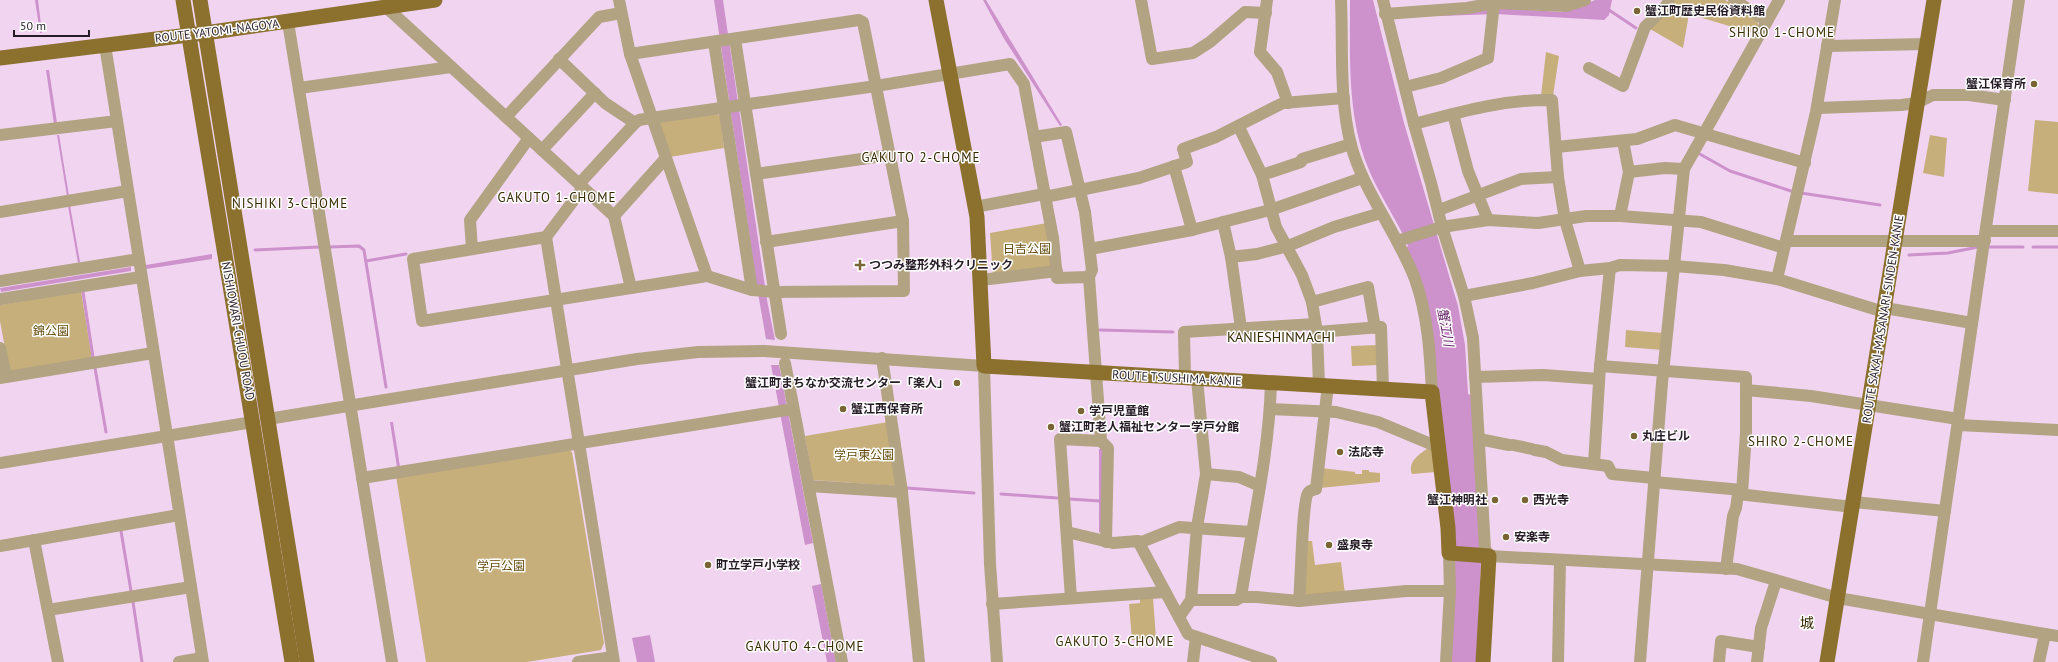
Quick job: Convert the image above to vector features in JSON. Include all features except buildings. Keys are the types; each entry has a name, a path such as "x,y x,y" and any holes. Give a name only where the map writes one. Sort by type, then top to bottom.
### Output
{"main road":[{"name":"NISHIOWARI-CHUOU ROAD","path":"183,0 186,35 307,662"},
{"name":"NISHIOWARI-CHUOU ROAD","path":"200,0 261,420 292,662"},
{"name":"ROUTE YATOMI-NAGOYA","path":"0,58 288,22 382,4 434,0"},
{"path":"936,0 975,207 981,280 984,366"},
{"name":"ROUTE SAKAI-MASANARI-SINDEN-KANIE","path":"1827,662 1934,0"},
{"name":"ROUTE TSUSHIMA-KANIE","path":"984,366 1432,392"},
{"path":"1432,392 1450,553 1489,556 1483,662"}],"street":[{"path":"175,0 186,35"},
{"path":"619,0 630,54 665,159 707,276"},
{"path":"1141,0 1152,59 1193,53 1210,42 1245,12 1266,13"},
{"path":"1267,0 1260,52 1277,72 1288,103"},
{"path":"1341,0 1344,98 1351,144 1362,178 1381,213 1399,240 1415,278 1423,305 1429,347 1432,392"},
{"path":"1383,0 1385,14 1414,124 1439,210 1442,227 1464,296 1473,338 1485,548 1489,556 1737,570 1838,598 2058,636"},
{"path":"1385,14 1492,6 1566,6 1585,0"},
{"path":"1589,68 1623,86 1645,27 1666,6 1669,0"},
{"path":"1734,0 1767,20"},
{"path":"1640,662 1663,371 1684,169 1779,0"},
{"path":"1777,278 1817,108 1835,0"},
{"path":"1923,662 2019,0"},
{"path":"382,4 614,216 631,288"},
{"path":"1405,88 1441,78 1488,58 1492,6"},
{"path":"506,117 599,17 621,13"},
{"path":"546,237 413,259 422,321 707,276 762,291 904,291 903,221 863,22 858,20 630,54"},
{"path":"288,22 392,662"},
{"path":"733,39 734,105 762,291 781,334"},
{"path":"716,41 756,174 766,242 762,291"},
{"path":"1827,46 1927,44"},
{"path":"105,45 203,660 179,662"},
{"path":"559,60 606,103 635,123"},
{"path":"578,662 614,659 546,237 581,186 638,120 734,105 876,86 1010,64 1024,84 1045,195 1058,278 1089,277"},
{"path":"299,88 451,67"},
{"path":"542,150 595,93"},
{"path":"1817,108 1917,103 1933,95 1969,95 2005,100"},
{"path":"975,207 1045,195 1080,191 1139,178 1187,162 1183,149 1239,127 1283,103 1344,98"},
{"path":"1414,124 1476,107 1525,100 1552,100 1558,177 1565,220 1580,271"},
{"path":"1453,114 1468,171 1488,220"},
{"path":"0,135 116,121"},
{"path":"1556,146 1638,139 1675,125 1805,162"},
{"path":"1239,127 1262,175 1270,210 1276,227 1288,246 1302,275 1312,302 1316,328 1325,410 1316,489 1311,490 1307,494 1304,511 1300,601"},
{"path":"1034,137 1066,132 1085,212 1092,270 1089,277 1101,441 1108,448 1106,542"},
{"path":"472,249 470,220 529,138"},
{"path":"1620,216 1629,172 1623,141"},
{"path":"1262,175 1301,162 1302,159 1351,144"},
{"path":"756,174 890,154"},
{"path":"614,216 665,159"},
{"path":"1174,166 1192,230"},
{"path":"1629,172 1665,168 1684,169"},
{"path":"1439,210 1521,179 1558,177"},
{"path":"1090,249 1192,230 1270,210 1362,178"},
{"path":"0,212 128,191"},
{"path":"1231,257 1257,254 1288,246 1334,227 1381,213"},
{"path":"1399,240 1442,227 1488,220 1530,223 1565,220 1586,216 1620,216 1701,222 1785,245 1985,236 2058,231"},
{"path":"766,242 903,221"},
{"path":"1223,222 1231,257 1241,328"},
{"path":"0,280 139,259"},
{"path":"1464,296 1533,283 1580,271 1610,268 1620,265 1674,266 1724,270 1777,278 1884,310 1972,323"},
{"path":"1594,464 1600,366 1610,268"},
{"path":"981,280 1056,270"},
{"path":"0,300 141,277"},
{"path":"1312,302 1368,287 1375,328"},
{"path":"1179,617 1191,600 1197,527 1206,474 1184,332 1241,328 1381,328 1384,389"},
{"path":"0,348 3,377 153,353"},
{"path":"0,463 637,359 698,352 764,351 984,366 992,604 998,662"},
{"path":"882,358 902,492 919,662"},
{"path":"785,363 787,410 809,486 842,662"},
{"path":"1600,366 1746,377 1742,492 1738,494 1733,516 1726,569"},
{"path":"1475,377 1543,375 1599,379"},
{"path":"1241,597 1260,486 1270,409 1271,383"},
{"path":"1746,390 1811,396 1869,405 1958,422 2058,430"},
{"path":"1270,409 1325,410 1378,422 1438,447"},
{"path":"362,478 787,410"},
{"path":"1071,598 1060,440 1101,441"},
{"path":"1479,440 1546,452 1562,460 1608,466 1612,474 1742,492 1853,504 1945,511"},
{"path":"1206,474 1239,477 1260,486"},
{"path":"809,486 902,492"},
{"path":"0,546 179,515"},
{"path":"1139,543 1172,529 1197,527 1251,532"},
{"path":"1067,532 1106,542 1138,541 1188,634 1271,662"},
{"path":"34,540 58,662"},
{"path":"1446,662 1450,591 1450,553"},
{"path":"1558,662 1560,560"},
{"path":"1757,662 1761,628 1776,581"},
{"path":"48,610 191,587"},
{"path":"1191,600 1236,600 1241,597 1257,597 1300,601 1406,591 1450,591"},
{"path":"992,604 1165,592"},
{"path":"2039,662 2045,634"},
{"path":"1193,662 1196,637"},
{"path":"1718,662 1721,641 1759,647"}],"green space":[{"path":"1674,0 1725,0 1757,20 1759,28 1756,34 1689,14 1683,48 1650,29"},
{"path":"1546,52 1559,56 1553,96 1541,96"},
{"path":"717,114 720,116 724,148 670,157 658,126 661,122"},
{"path":"2035,120 2058,122 2058,194 2028,191"},
{"path":"1930,135 1947,138 1944,177 1923,173"},
{"name":"日吉公園","path":"1047,223 1051,269 993,277 990,233"},
{"name":"錦公園","path":"81,291 92,358 12,372 9,370 0,321 0,305"},
{"path":"1626,330 1663,333 1662,350 1625,347"},
{"path":"1379,345 1380,365 1352,366 1351,346"},
{"name":"学戸東公園","path":"888,422 897,486 813,480 805,436"},
{"path":"1430,447 1433,447 1436,472 1412,474 1411,465 1413,461"},
{"name":"学戸公園","path":"566,449 572,452 604,643 601,650 527,662 426,662 396,476"},
{"path":"1321,468 1355,472 1355,474 1362,474 1362,470 1369,470 1369,472 1380,473 1380,482 1320,488"},
{"path":"1306,541 1312,541 1315,565 1341,562 1345,594 1303,598"},
{"path":"1153,598 1156,638 1132,640 1129,604 1140,603 1140,599"}],"water":[{"path":"35,0 38,0 42,33 40,33"},
{"path":"714,0 723,0 767,300 775,340 766,339"},
{"path":"983,0 986,0 1062,125 1060,126 1003,37"},
{"name":"蟹江川","path":"1350,0 1373,0 1404,123 1458,306 1465,345 1468,394 1471,395 1482,542 1476,662 1449,662 1443,439 1406,248 1408,246 1371,176 1356,125 1351,84"},
{"path":"1595,0 1612,0 1609,15 1604,20 1496,14 1441,16 1441,12 1495,8 1562,12 1574,9"},
{"path":"46,70 49,70 57,123 54,124"},
{"path":"57,135 59,135 69,196 67,196"},
{"path":"70,205 80,262 78,263 68,206"},
{"path":"212,254 212,259 146,269 146,265"},
{"path":"131,267 131,271 1,292 0,288"},
{"path":"771,365 779,365 813,543 805,545"},
{"path":"390,422 393,422 400,467 397,467"},
{"path":"1099,449 1103,449 1102,533 1099,532"},
{"path":"821,584 836,662 827,662 812,586"},
{"path":"650,635 655,662 637,662 632,638"}],"waterway":[{"path":"1609,10 1636,28"},
{"path":"1698,153 1730,171 1791,191"},
{"path":"1801,193 1880,205"},
{"path":"329,247 359,246 364,250 386,387"},
{"path":"255,250 319,247"},
{"path":"1909,255 1948,253 1978,247"},
{"path":"1989,247 2023,247"},
{"path":"2033,247 2058,247"},
{"path":"366,261 406,254"},
{"path":"83,292 93,357"},
{"path":"1100,330 1173,332"},
{"path":"95,368 106,432"},
{"path":"907,488 974,493"},
{"path":"1001,494 1057,498"},
{"path":"1069,499 1100,501"},
{"path":"121,531 131,591"},
{"path":"133,602 142,662"}],"place":[{"name":"蟹江町歴史民俗資料館","path":"1637,11"},
{"name":"蟹江保育所","path":"2034,84"},
{"name":"つつみ整形外科クリニック","path":"860,265"},
{"name":"蟹江町まちなか交流センター「楽人」","path":"957,383"},
{"name":"蟹江西保育所","path":"843,409"},
{"name":"学戸児童館","path":"1081,411"},
{"name":"蟹江町老人福祉センター学戸分館","path":"1051,427"},
{"name":"丸庄ビル","path":"1634,436"},
{"name":"法応寺","path":"1340,452"},
{"name":"蟹江神明社","path":"1495,500"},
{"name":"西光寺","path":"1525,500"},
{"name":"安楽寺","path":"1506,537"},
{"name":"盛泉寺","path":"1329,545"},
{"name":"町立学戸小学校","path":"708,565"}],"district":[{"name":"SHIRO 1-CHOME","path":"1782,32"},
{"name":"GAKUTO 2-CHOME","path":"921,157"},
{"name":"GAKUTO 1-CHOME","path":"557,197"},
{"name":"NISHIKI 3-CHOME","path":"290,203"},
{"name":"KANIESHINMACHI","path":"1281,337"},
{"name":"SHIRO 2-CHOME","path":"1801,441"},
{"name":"城","path":"1807,623"},
{"name":"GAKUTO 3-CHOME","path":"1115,641"},
{"name":"GAKUTO 4-CHOME","path":"805,646"}]}
